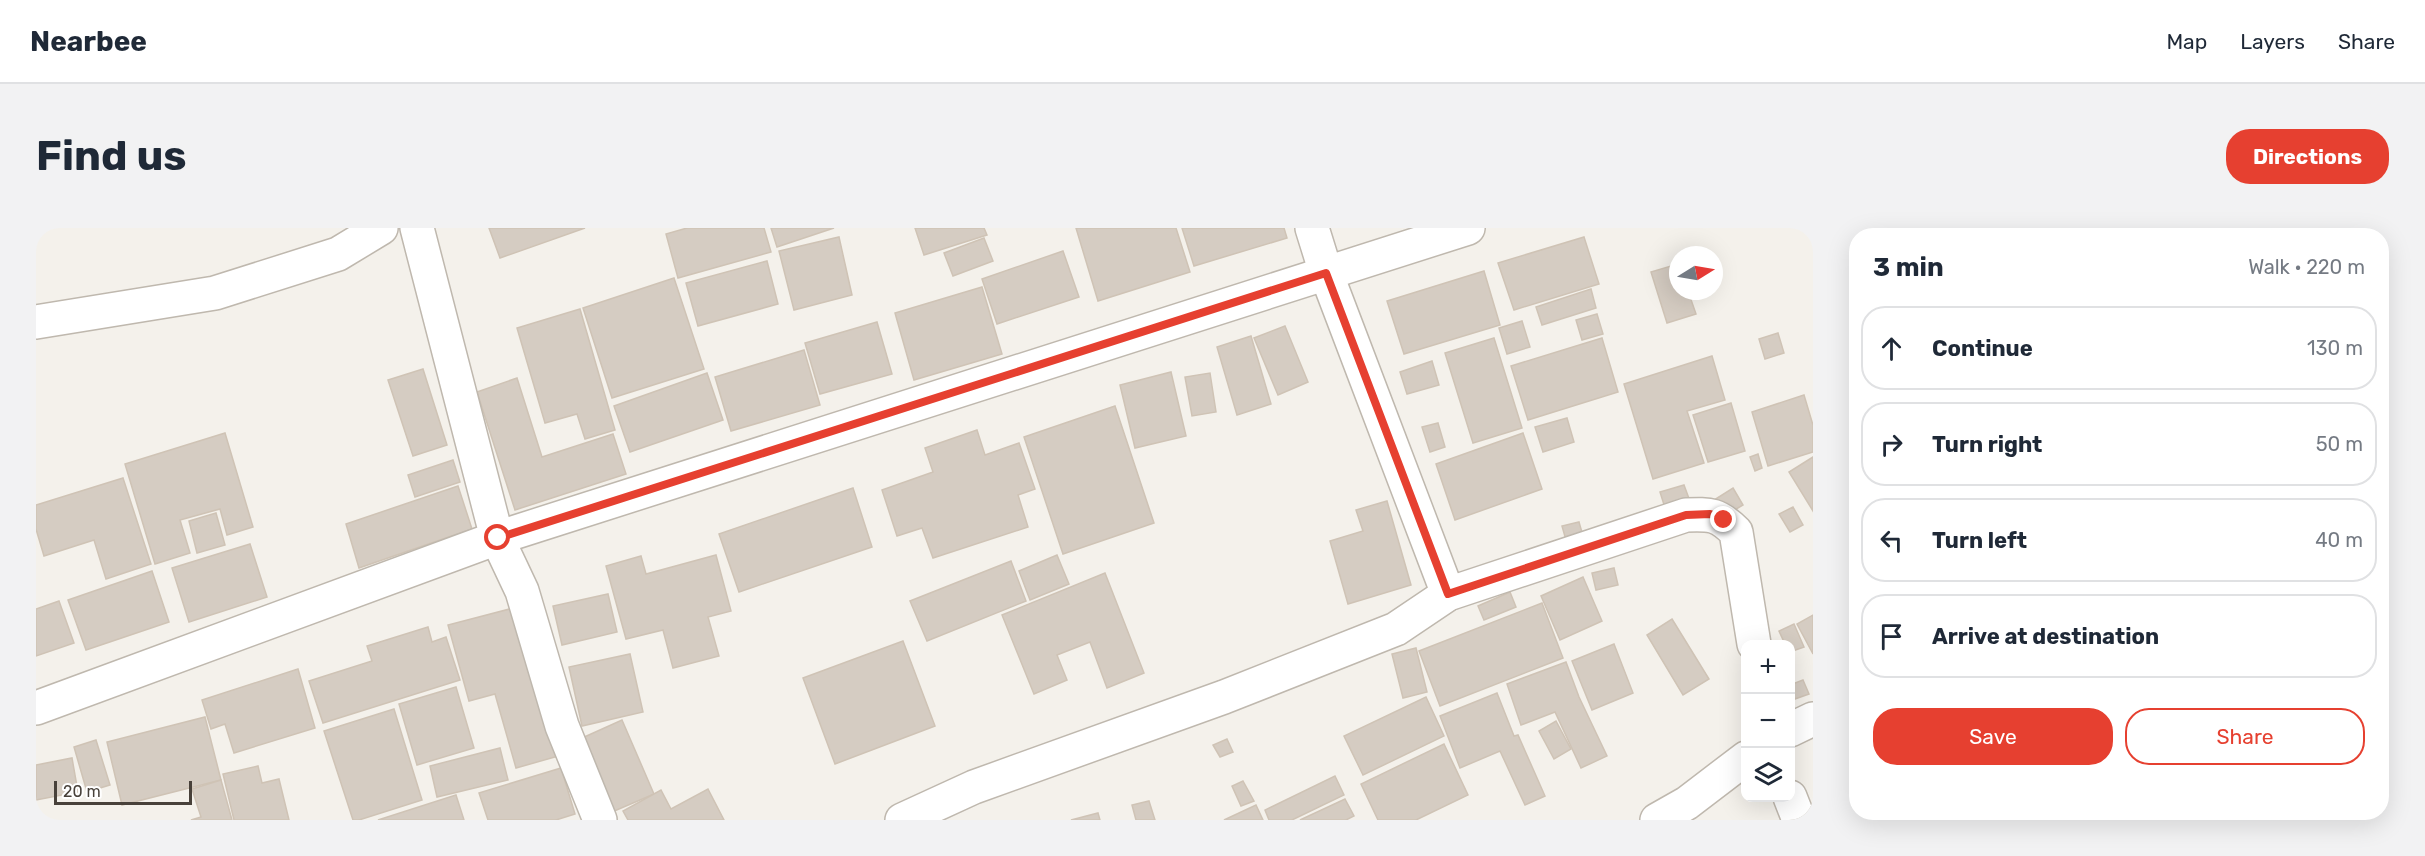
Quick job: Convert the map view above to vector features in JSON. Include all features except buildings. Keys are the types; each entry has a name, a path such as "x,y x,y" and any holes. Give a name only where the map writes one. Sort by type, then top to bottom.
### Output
{"street":[{"path":"36,322 215,293 338,254 381,228"},
{"path":"417,228 498,538 522,591 562,726 600,820"},
{"path":"1312,228 1326,273 1448,594"},
{"path":"36,708 498,538 1468,228"},
{"path":"902,820 974,787 1224,697 1396,629 1448,594 1686,515 1710,514 1724,520 1736,532 1753,640"},
{"path":"1795,728 1813,719"},
{"path":"1657,820 1687,803 1741,762"},
{"path":"1793,802 1799,820"}],"route":[{"path":"498,538 1326,273 1448,594 1686,515 1710,514 1724,520"}]}
